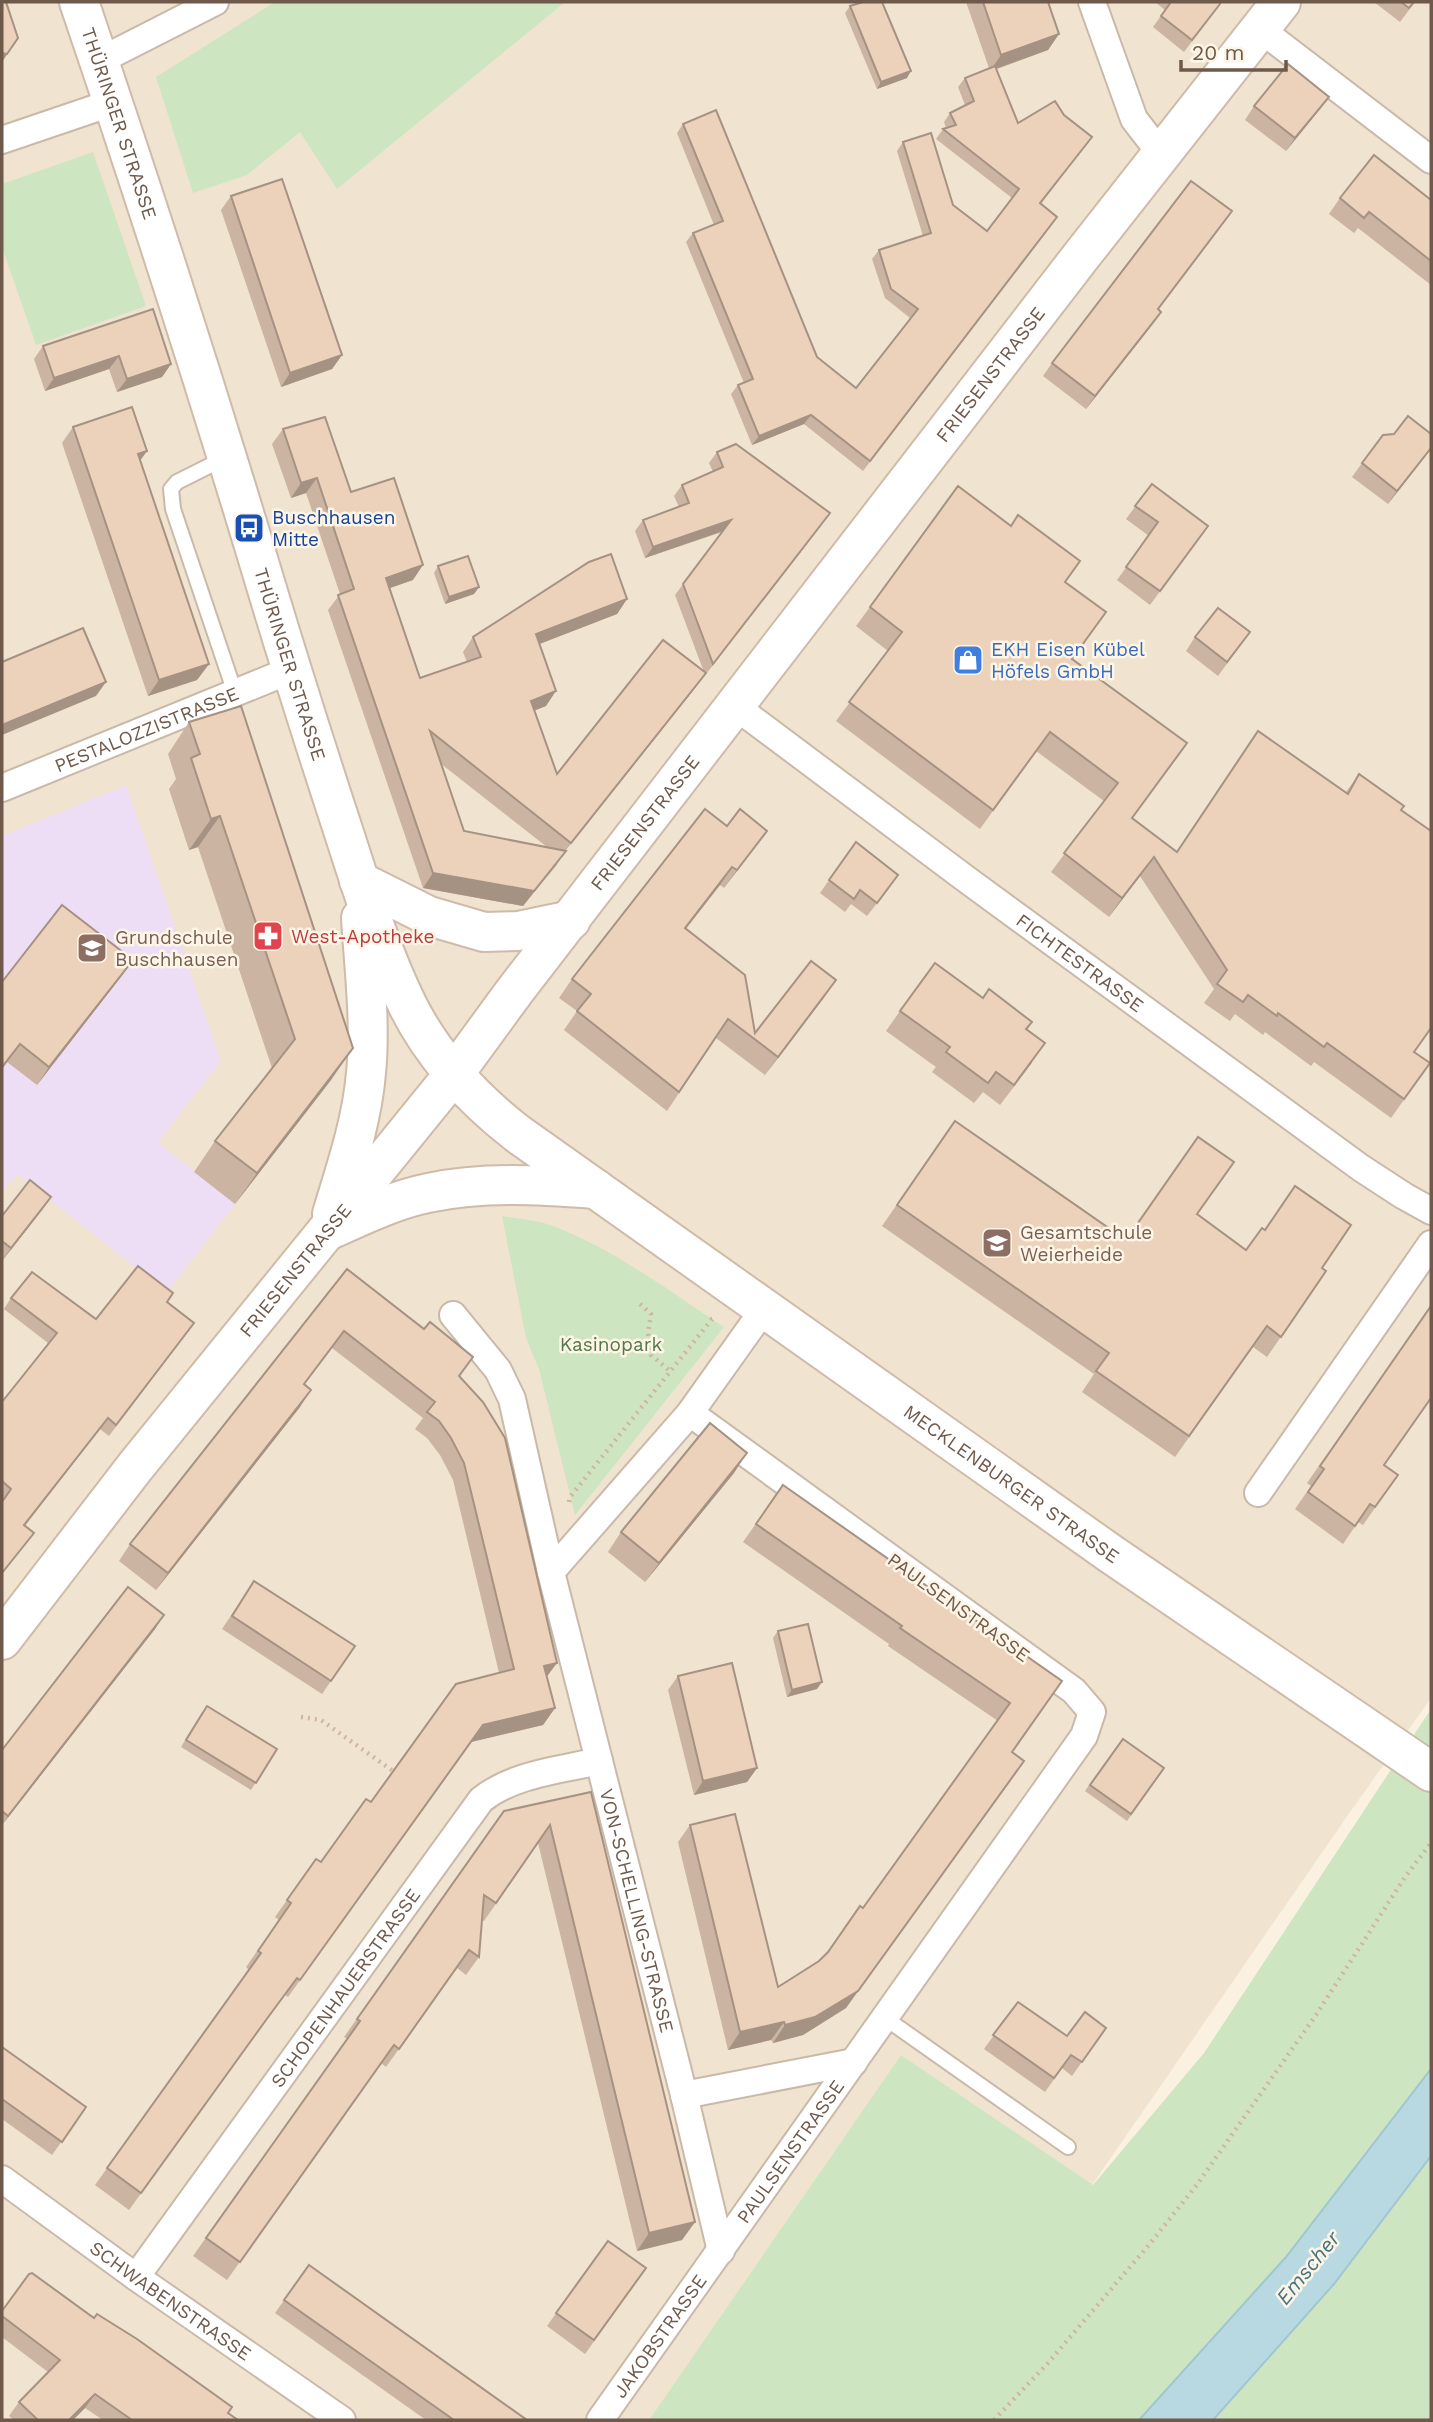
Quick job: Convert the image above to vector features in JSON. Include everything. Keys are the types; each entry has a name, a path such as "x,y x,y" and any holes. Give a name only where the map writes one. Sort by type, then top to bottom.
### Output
{"street":[{"name":"THÜRINGER STRASSE","path":"79,2 359,881 406,1003 428,1041 454,1074"},
{"path":"99,61 215,2"},
{"path":"1092,2 1134,119 1161,154"},
{"path":"1271,15 1431,160"},
{"name":"FRIESENSTRASSE","path":"2,1640 135,1467 454,1074 514,992 1271,15"},
{"path":"2,140 111,103"},
{"name":"PESTALOZZISTRASSE","path":"2,788 291,670"},
{"name":"FICHTESTRASSE","path":"735,706 932,854 1361,1168 1431,1211"},
{"path":"327,1231 354,1138 366,1073 367,1031 359,881 429,916 484,932 518,931 571,920"},
{"name":"MECKLENBURGER STRASSE","path":"454,1074 488,1111 596,1189 1111,1555 1431,1772"},
{"path":"327,1231 389,1204 439,1191 472,1186 596,1189"},
{"path":"1258,1493 1431,1244"},
{"path":"551,1572 690,1413 764,1309"},
{"name":"VON-SCHELLING-STRASSE","path":"453,1315 498,1370 512,1399 551,1572 721,2251"},
{"name":"PAULSENSTRASSE","path":"690,1413 1074,1690 1092,1712 1084,1736 721,2251"},
{"name":"SCHOPENHAUERSTRASSE","path":"136,2277 481,1800 496,1788 514,1781 599,1762"},
{"path":"684,2095 854,2062"},
{"name":"SCHWABENSTRASSE","path":"2,2179 136,2277 342,2420"},
{"name":"JAKOBSTRASSE","path":"600,2420 721,2251"}],"lane":[{"path":"226,457 177,482 171,489 173,509 235,693"},
{"path":"886,2018 1069,2147"}],"path":[{"path":"640,1304 651,1314 648,1333 651,1355 670,1371"},
{"path":"300,1717 321,1720 393,1771"},
{"path":"994,2420 1056,2353 1196,2186 1316,2015 1405,1877 1431,1843"}],"shaded area":[{"path":"2,2 1431,2 1431,1698 1092,2185 901,2055 649,2420 2,2420"},
{"name":"Grundschule Buschhausen","path":"126,785 221,1061 158,1142 235,1204 167,1292 17,1174 2,1192 2,836"}],"green space":[{"path":"275,2 565,2 337,189 300,132 247,175 193,193 156,77"},
{"path":"93,152 146,306 36,345 2,247 2,184"},
{"name":"Kasinopark","path":"502,1216 550,1225 596,1246 640,1271 724,1327 575,1515 539,1369 526,1338"},
{"path":"1431,1709 1431,2420 649,2420 901,2055 1093,2185 1204,2053"}],"water":[{"name":"Emscher","path":"1431,2069 1431,2156 1334,2284 1213,2420 1139,2420 1286,2257"}],"building":[{"path":"2,2 6,2 18,38 7,54 2,53"},
{"path":"863,2 882,2 911,71 881,82 850,6"},
{"path":"983,2 1048,2 1059,34 1001,55"},
{"path":"1171,2 1220,4 1192,40 1161,16"},
{"path":"1401,2 1414,2 1409,8"},
{"path":"1288,64 1329,97 1295,138 1254,106"},
{"path":"995,66 1018,123 1055,101 1064,115 1092,137 1040,203 1057,217 870,461 811,415 759,436 738,385 753,379 693,233 723,221 683,124 716,110 817,357 856,388 918,309 891,289 879,250 931,233 903,142 931,133 953,205 987,231 1019,189 943,129 956,125 950,113 974,101 965,78"},
{"path":"1374,155 1431,200 1431,261 1369,212 1364,218 1340,198"},
{"path":"282,179 342,355 290,373 231,196"},
{"path":"1191,181 1232,211 1158,309 1161,312 1095,396 1052,363"},
{"path":"153,309 171,364 127,379 119,356 54,378 43,346"},
{"path":"132,407 147,451 138,454 209,664 159,680 73,427"},
{"path":"1408,416 1431,434 1431,448 1397,491 1362,463 1383,435 1394,434"},
{"path":"325,417 351,492 394,478 423,565 386,578 420,678 481,657 473,637 589,562 611,554 627,599 536,634 556,691 531,701 557,774 663,640 706,673 571,843 430,731 464,831 566,851 534,891 433,873 338,595 354,589 317,478 301,483 283,429"},
{"path":"736,444 830,513 713,664 683,584 731,520 653,547 643,520 689,503 682,485 723,467 717,452"},
{"path":"1152,484 1208,526 1160,591 1126,567 1158,522 1135,506"},
{"path":"958,486 1011,526 1018,515 1080,561 1065,582 1106,612 1072,659 1187,743 1132,818 1177,852 1258,731 1348,794 1359,774 1404,806 1401,810 1431,831 1431,1028 1414,1052 1430,1063 1404,1099 1327,1043 1324,1047 1248,995 1243,1002 1217,984 1227,970 1154,857 1122,898 1064,853 1118,783 1050,732 993,810 849,702 902,632 870,607"},
{"path":"468,556 479,587 449,597 438,566"},
{"path":"1218,608 1250,632 1227,662 1195,637"},
{"path":"83,628 106,682 2,725 2,662"},
{"path":"241,706 353,1048 257,1173 215,1141 295,1039 220,816 211,819 191,758 200,754 189,722"},
{"path":"705,809 727,826 740,809 767,831 737,870 732,867 685,928 745,975 755,1033 811,961 836,980 778,1057 728,1019 679,1092 577,1011 591,994 572,979"},
{"path":"856,842 898,875 877,903 860,890 854,899 829,880"},
{"path":"62,905 133,960 49,1067 20,1044 2,1067 2,982"},
{"path":"935,963 983,998 989,989 1032,1022 1026,1029 1045,1043 1014,1085 996,1072 988,1083 946,1052 950,1047 900,1011"},
{"path":"955,1121 1126,1240 1198,1137 1234,1162 1197,1214 1246,1250 1262,1228 1265,1230 1295,1186 1351,1225 1322,1268 1326,1271 1281,1337 1267,1326 1189,1436 1096,1371 1109,1353 897,1205"},
{"path":"30,1180 51,1197 11,1248 2,1241 2,1216"},
{"path":"138,1266 173,1293 167,1302 194,1323 116,1425 108,1418 24,1525 34,1533 2,1573 2,1502 11,1489 2,1481 2,1402 57,1333 11,1298 32,1272 96,1319"},
{"path":"347,1269 424,1329 430,1322 473,1357 459,1376 483,1402 505,1438 557,1663 544,1666 555,1708 483,1725 300,1980 297,1978 141,2193 107,2168 261,1953 258,1951 291,1903 287,1900 316,1859 321,1862 366,1799 371,1802 456,1684 514,1669 464,1463 439,1421 427,1412 435,1402 344,1331 304,1384 311,1390 168,1573 130,1544"},
{"path":"1431,1306 1431,1398 1384,1465 1398,1475 1375,1507 1370,1504 1355,1526 1308,1492 1324,1469 1320,1466"},
{"path":"710,1423 747,1453 659,1563 621,1532"},
{"path":"783,1485 1062,1681 1012,1752 1024,1761 858,1991 815,2017 740,2032 690,1825 735,1814 778,1987 819,1961 828,1952 860,1906 863,1908 1010,1703 756,1524"},
{"path":"254,1581 355,1646 331,1681 232,1616"},
{"path":"128,1587 164,1615 8,1816 2,1811 2,1750"},
{"path":"808,1624 822,1682 792,1690 778,1631"},
{"path":"732,1663 757,1768 703,1781 678,1676"},
{"path":"207,1706 277,1749 256,1783 186,1740"},
{"path":"1123,1739 1164,1768 1131,1814 1090,1785"},
{"path":"591,1792 695,2222 649,2233 550,1825 496,1903 484,1895 479,1957 469,1950 399,2049 394,2045 240,2262 206,2238 504,1811"},
{"path":"1018,2002 1067,2036 1085,2012 1106,2028 1082,2062 1071,2055 1054,2078 993,2035"},
{"path":"2,2047 86,2107 62,2142 2,2099"},
{"path":"608,2241 646,2268 594,2340 556,2313"},
{"path":"309,2265 527,2420 454,2420 284,2300"},
{"path":"32,2273 94,2318 97,2314 137,2339 232,2407 228,2413 238,2420 132,2420 95,2394 69,2420 38,2420 19,2402 60,2360 2,2316 2,2311"}],"place":[{"name":"Buschhausen Mitte","path":"249,528"},
{"name":"EKH Eisen Kübel Höfels GmbH","path":"968,660"},
{"name":"West-Apotheke","path":"268,936"},
{"name":"Grundschule Buschhausen","path":"92,948"},
{"name":"Gesamtschule Weierheide","path":"997,1243"}]}
